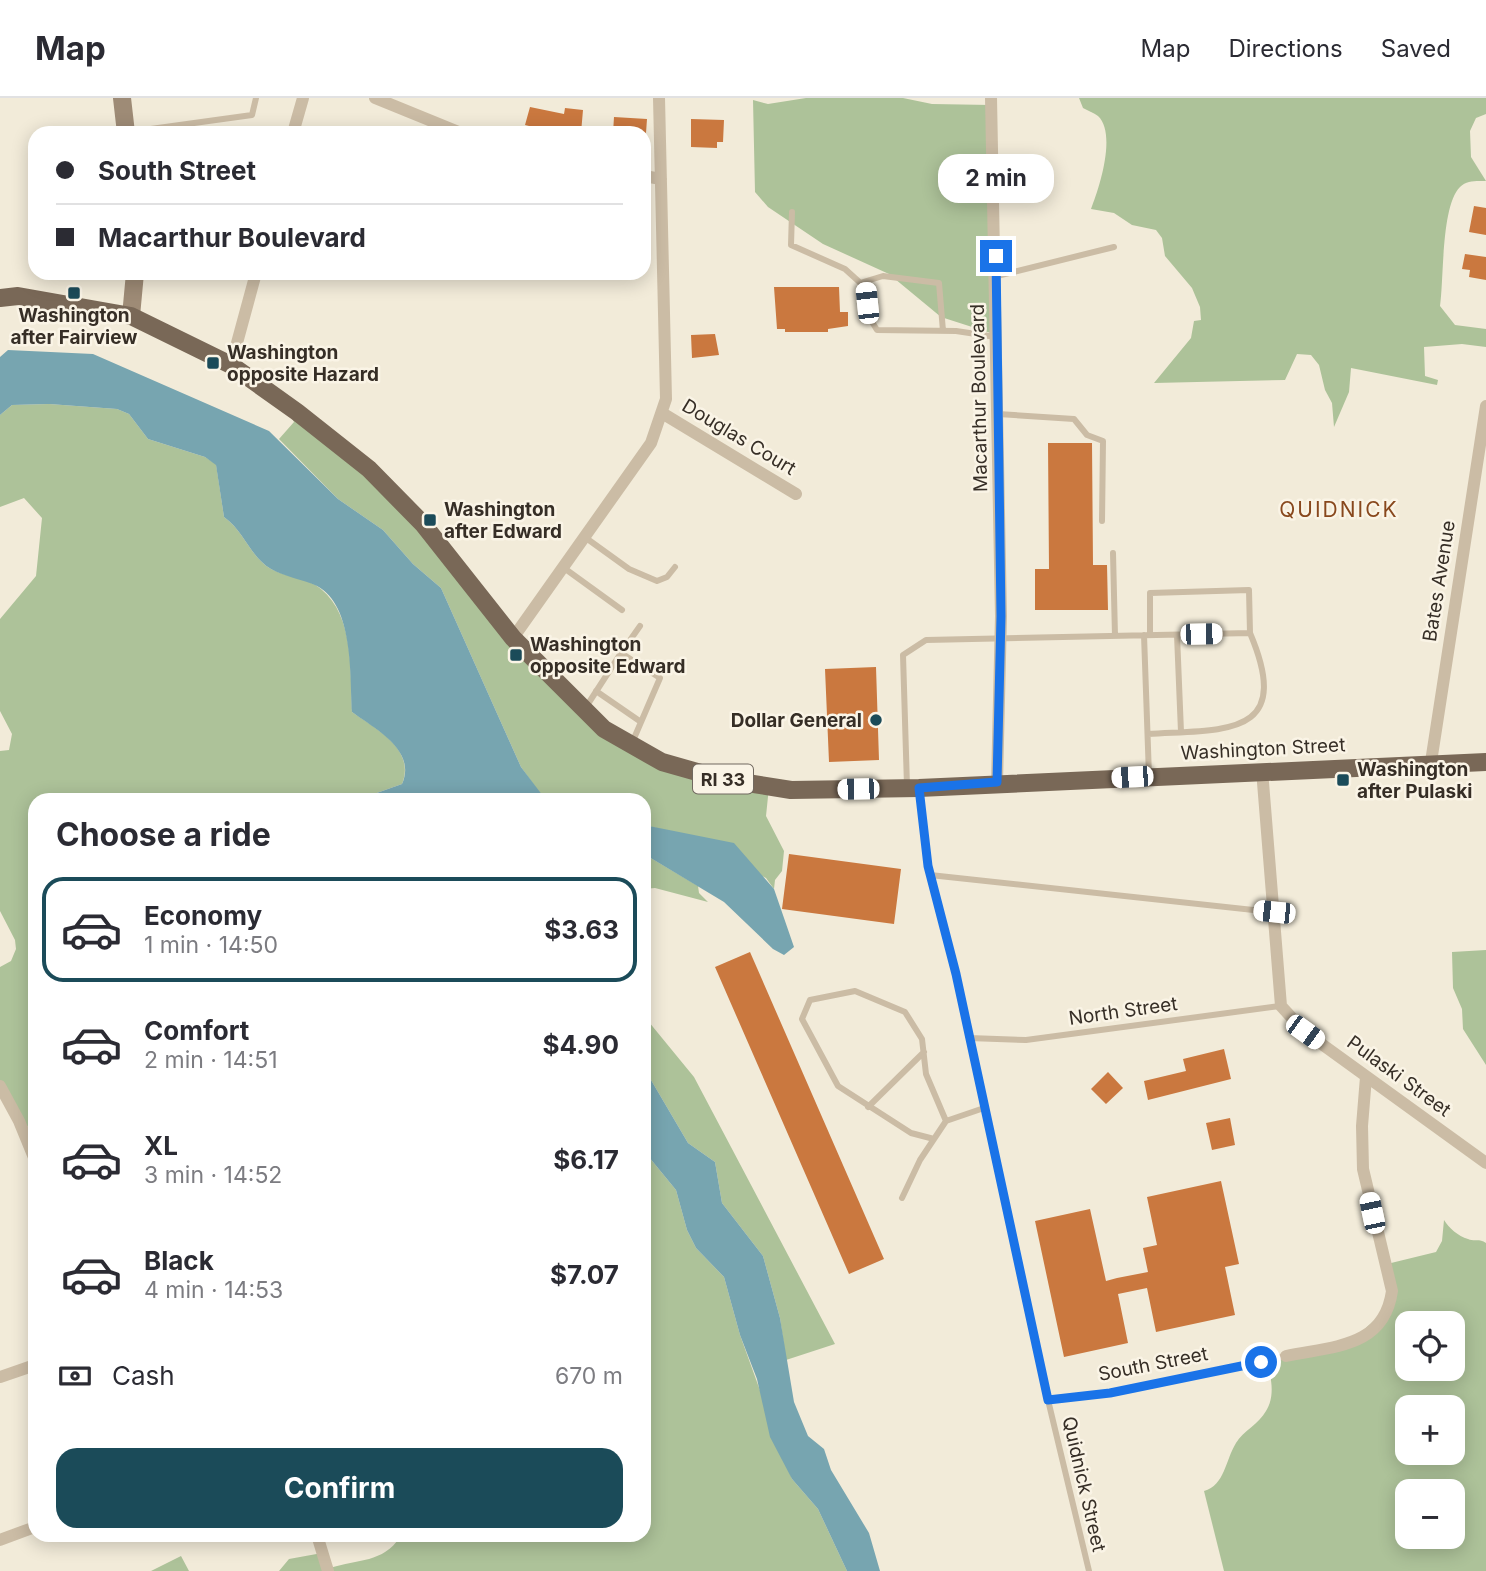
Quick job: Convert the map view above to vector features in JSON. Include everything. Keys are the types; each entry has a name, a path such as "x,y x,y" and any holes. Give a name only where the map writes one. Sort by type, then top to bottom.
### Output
{"main road":[{"path":"122,98 125,126"},
{"path":"131,316 134,280"},
{"name":"Washington Street","path":"0,298 18,296 131,316 231,365 369,469 423,524 513,638 604,729 662,762 791,790 913,788 1431,762 1486,762"}],"street":[{"path":"295,126 303,98"},
{"path":"375,98 444,126"},
{"path":"513,638 651,443 666,399 668,362 659,98"},
{"name":"Macarthur Boulevard","path":"991,98 998,337 1000,639 997,782"},
{"path":"651,177 661,179"},
{"path":"231,365 254,280"},
{"name":"Bates Avenue","path":"1431,762 1486,406"},
{"name":"Douglas Court","path":"662,412 796,495"},
{"path":"1262,770 1281,1006"},
{"name":"Pulaski Street","path":"1281,1006 1305,1032 1486,1163"},
{"name":"South Street","path":"1286,1356 1354,1341 1379,1328 1390,1310 1392,1291 1363,1169 1362,1126 1366,1077"},
{"path":"0,1086 28,1143"},
{"path":"0,1377 28,1367"},
{"path":"0,1540 28,1530"},
{"path":"319,1542 328,1571"}],"lane":[{"path":"175,126 252,115 256,98"},
{"path":"792,212 791,245 845,269 866,288 869,317 877,330 943,331 998,337"},
{"path":"996,276 1114,247"},
{"path":"860,283 883,276 939,283 943,331"},
{"path":"998,414 1074,419 1087,435 1103,441 1102,521"},
{"path":"586,538 629,569 657,581 667,577 675,566"},
{"path":"1113,553 1115,636"},
{"path":"564,568 622,610"},
{"path":"1147,734 1230,729 1240,726 1257,712 1262,696 1262,675 1258,653 1250,633 1249,590 1150,593 1147,635 1147,734 1149,776"},
{"path":"584,709 640,626"},
{"path":"1000,639 1250,633"},
{"path":"1177,635 1181,732"},
{"name":"Quidnick Street","path":"1000,639 926,640 903,655 913,788 930,875 969,1038 1048,1400 1089,1571"},
{"path":"621,653 660,678 631,744"},
{"path":"596,691 641,722"},
{"path":"930,875 1274,912"},
{"path":"934,1139 911,1133 838,1086 802,1019 810,1000 855,991 905,1013 922,1039 926,1074 946,1121"},
{"name":"North Street","path":"969,1038 1026,1040 1281,1006"},
{"path":"868,1107 924,1051"},
{"path":"902,1198 920,1160 946,1121 984,1108"},
{"name":"South Street","path":"1048,1400 1110,1393 1286,1356"}],"green space":[{"path":"806,98 903,98 932,104 991,105 997,335 941,317 889,274 823,244 768,207 755,192 753,100 768,104"},
{"path":"1079,98 1486,98 1486,114 1476,118 1470,131 1471,157 1486,181 1466,183 1454,196 1446,226 1440,306 1455,325 1486,329 1486,347 1462,344 1424,347 1425,376 1438,380 1437,385 1351,368 1349,392 1334,427 1332,403 1325,390 1319,365 1311,355 1297,354 1285,380 1154,383 1191,338 1194,321 1201,320 1200,307 1192,288 1165,256 1162,238 1156,230 1132,225 1114,213 1091,209 1105,162 1106,135 1098,116 1083,108"},
{"path":"49,404 117,409 129,414 148,439 205,457 216,464 224,517 264,564 283,574 316,585 332,601 340,614 348,646 352,712 382,733 399,750 405,772 402,784 377,793 28,793 28,1126 21,1129 0,1088 0,967 11,961 16,949 15,940 0,911 0,751 9,750 12,734 0,711 0,619 36,576 42,518 24,498 0,507 0,415 12,405"},
{"path":"286,407 357,458 512,635 631,744 769,787 766,816 784,851 782,871 775,880 774,889 766,878 669,831 651,827 651,793 540,793 521,767 441,588 413,564 383,530 338,499 279,439 294,422"},
{"path":"651,858 698,886 699,893 708,902 651,888"},
{"path":"1486,950 1486,1065 1463,1029 1462,1009 1453,988 1452,952"},
{"path":"651,1025 694,1077 835,1344 786,1360 780,1318 763,1256 722,1203 715,1162 688,1143 651,1080"},
{"path":"651,1160 676,1190 687,1230 696,1248 724,1277 740,1335 792,1479 818,1509 847,1571 279,1571 289,1559 322,1553 330,1568 378,1556 396,1542 651,1542"},
{"path":"1444,1220 1461,1236 1486,1243 1486,1571 1224,1571 1204,1491 1216,1484 1236,1443 1263,1416 1269,1405 1272,1387 1266,1363 1345,1347 1390,1306 1387,1264 1436,1252 1442,1241"},
{"path":"181,1556 189,1571 151,1571"}],"water":[{"path":"8,350 93,354 269,431 338,499 383,530 413,564 441,588 521,767 541,793 377,793 402,784 404,761 399,751 382,733 352,712 348,643 338,609 329,595 317,586 282,574 264,564 224,517 216,465 205,457 148,439 129,414 117,409 49,404 12,405 0,415 0,357"},
{"path":"651,826 734,843 774,889 794,947 784,955 773,949 724,902 651,858"},
{"path":"651,1080 688,1143 715,1162 722,1203 763,1256 780,1318 794,1402 808,1436 824,1449 831,1470 869,1533 880,1571 847,1571 818,1509 792,1479 770,1437 757,1379 740,1335 724,1277 696,1248 687,1230 676,1190 651,1160"}],"building":[{"path":"530,107 564,114 565,108 583,110 582,126 525,125"},
{"path":"614,117 647,119 646,126 613,126"},
{"path":"691,119 724,120 723,142 717,142 717,148 691,147"},
{"path":"1474,206 1486,208 1486,235 1469,232"},
{"path":"1465,254 1486,257 1486,280 1469,277 1470,270 1462,269"},
{"path":"774,287 839,287 840,312 848,312 848,326 828,329 828,332 785,332 785,329 777,329"},
{"path":"715,334 719,355 692,358 691,335"},
{"path":"1048,443 1092,443 1093,565 1107,565 1108,610 1035,610 1035,569 1049,569"},
{"path":"876,667 879,760 829,762 825,669"},
{"path":"789,854 901,869 894,924 782,909"},
{"path":"750,952 884,1259 849,1274 715,967"},
{"path":"1224,1049 1231,1079 1148,1100 1144,1081 1186,1071 1183,1059"},
{"path":"1108,1072 1123,1088 1106,1104 1091,1089"},
{"path":"1230,1118 1235,1145 1212,1150 1206,1123"},
{"path":"1221,1181 1239,1264 1225,1267 1235,1315 1156,1332 1147,1288 1118,1294 1128,1343 1064,1357 1035,1221 1090,1209 1106,1281 1148,1272 1143,1248 1157,1245 1147,1197"}],"place":[{"name":"Washington after Fairview","path":"74,293"},
{"name":"Washington opposite Hazard","path":"213,363"},
{"name":"Washington after Edward","path":"430,520"},
{"name":"Washington opposite Edward","path":"516,655"},
{"name":"Dollar General","path":"876,720"},
{"name":"Washington after Pulaski","path":"1343,780"}],"district":[{"name":"QUIDNICK","path":"1339,509"}],"route":[{"path":"996,256 1001,616 997,782 919,788 928,866 956,974 1048,1400 1110,1393 1261,1362"}]}
